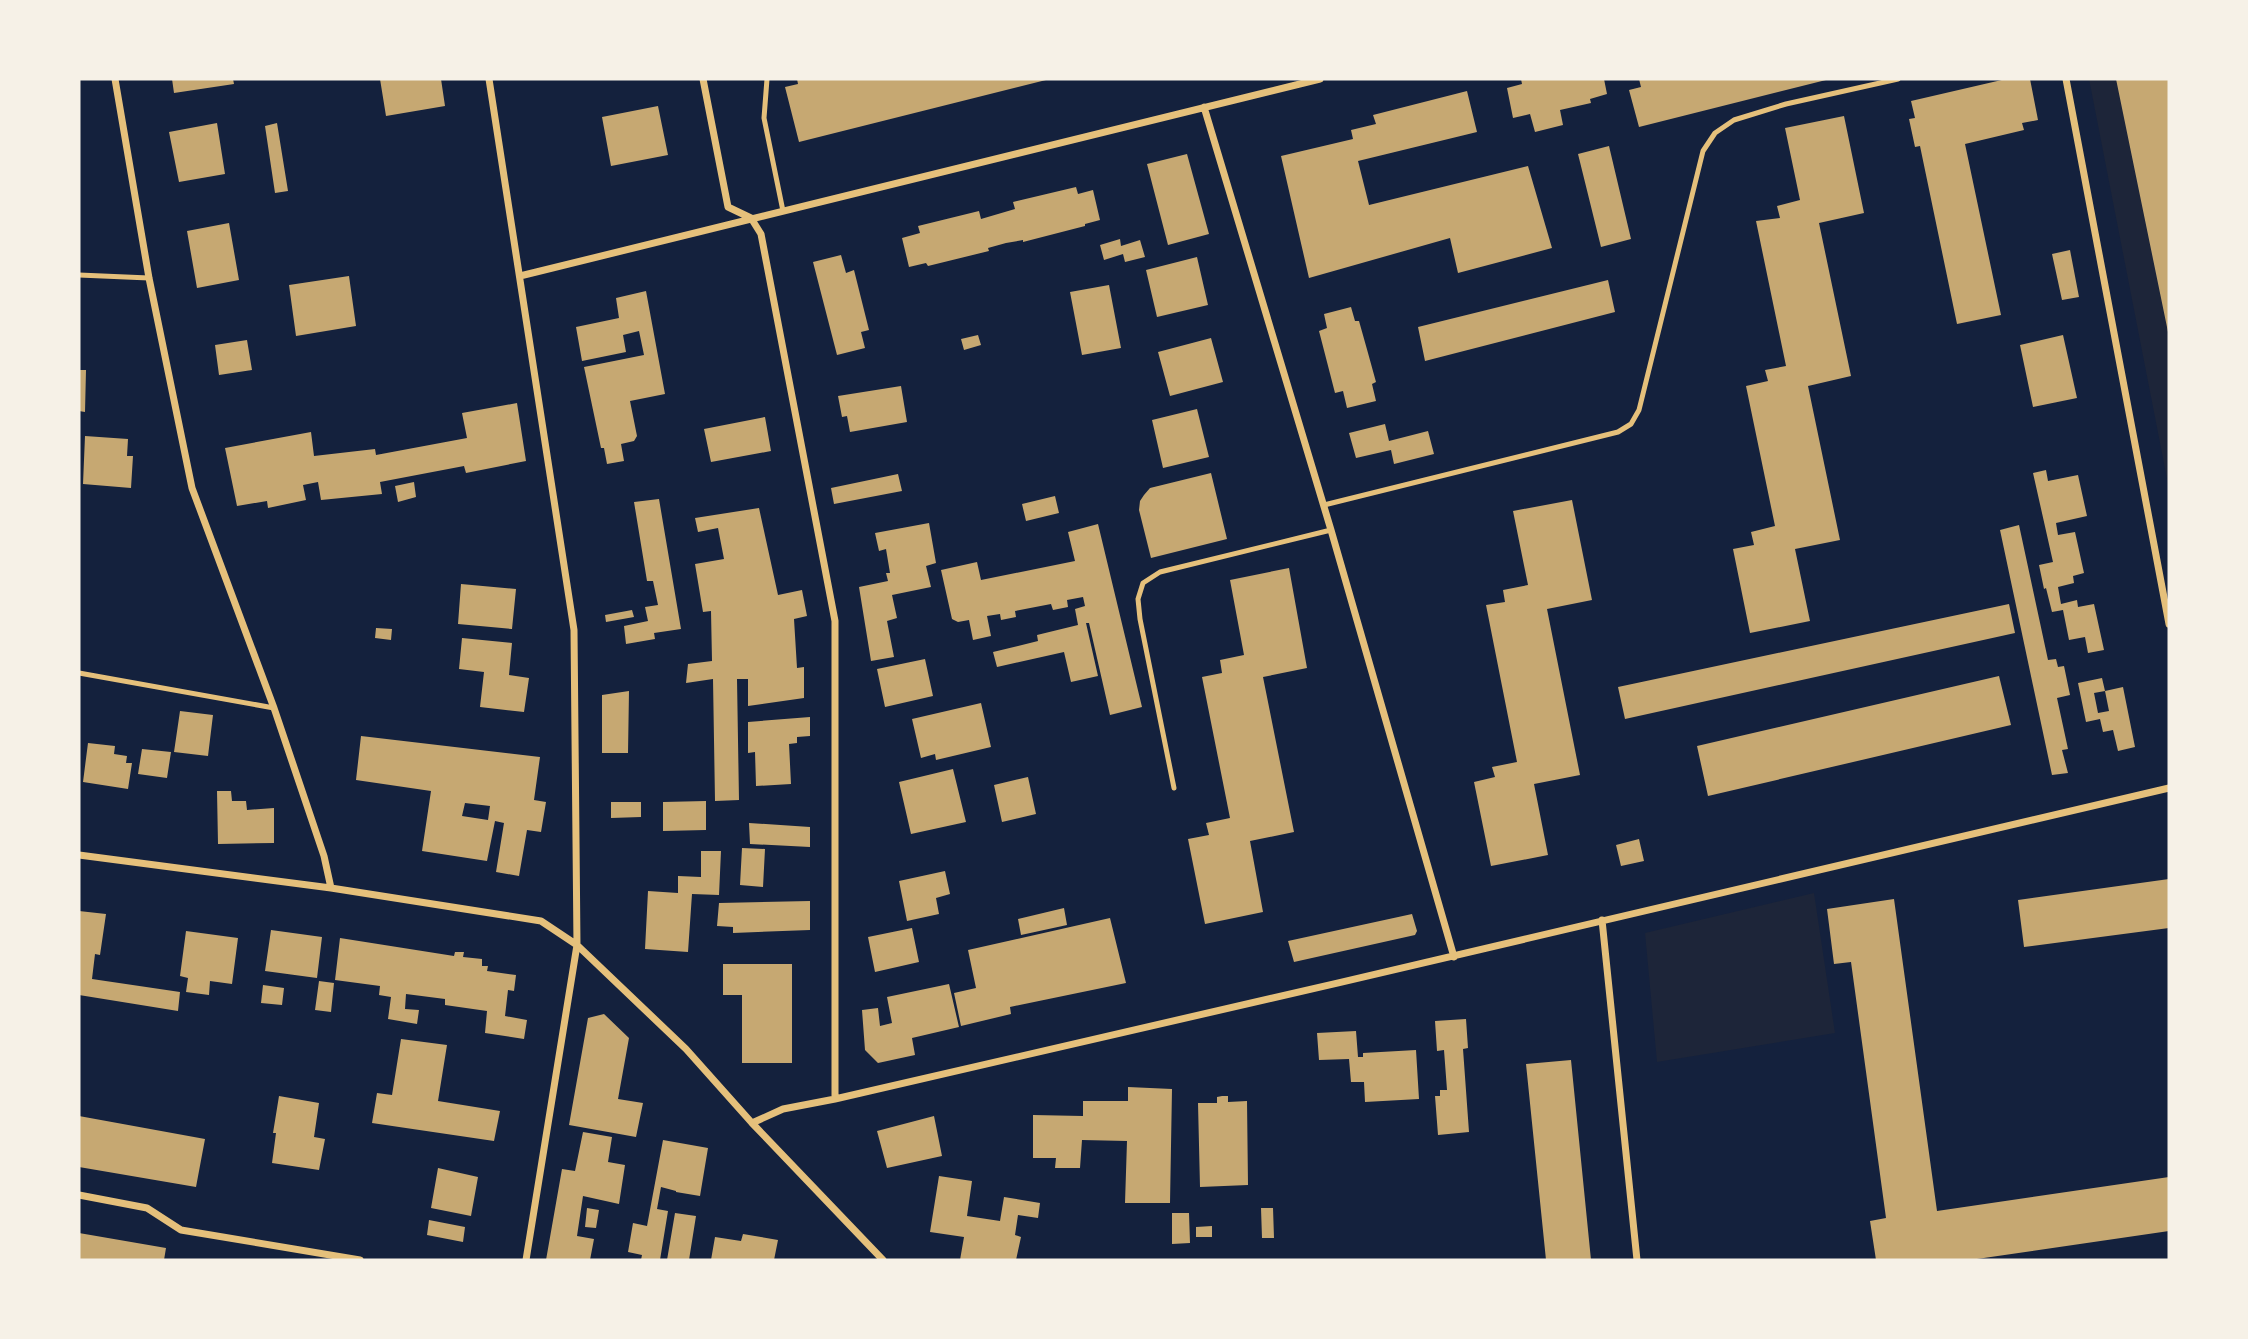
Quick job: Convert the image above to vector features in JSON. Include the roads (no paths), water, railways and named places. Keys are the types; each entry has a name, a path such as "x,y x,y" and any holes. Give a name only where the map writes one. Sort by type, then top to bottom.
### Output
{"street":[{"path":"115,79 149,278 192,488 274,708 324,856 331,888"},
{"path":"489,79 574,630 576,945 526,1260"},
{"path":"704,79 728,207 751,218 761,234 835,621 835,1099"},
{"path":"520,276 1320,79"},
{"path":"2066,79 2169,624"},
{"path":"1204,107 1324,505 1454,957"},
{"path":"752,1123 782,1109 1454,957 2169,788"},
{"path":"79,855 331,888 541,921 576,945 685,1049 883,1260"},
{"path":"1602,920 1637,1260"},
{"path":"79,1195 147,1208 181,1230 360,1260"}],"lane":[{"path":"767,79 764,118 783,211"},
{"path":"1324,505 1618,432 1631,424 1639,410 1703,151 1715,133 1734,120 1786,104 1898,79"},
{"path":"79,275 149,278"},
{"path":"1174,788 1140,619 1138,598 1143,583 1160,572 1331,530"},
{"path":"79,673 274,708"}]}
